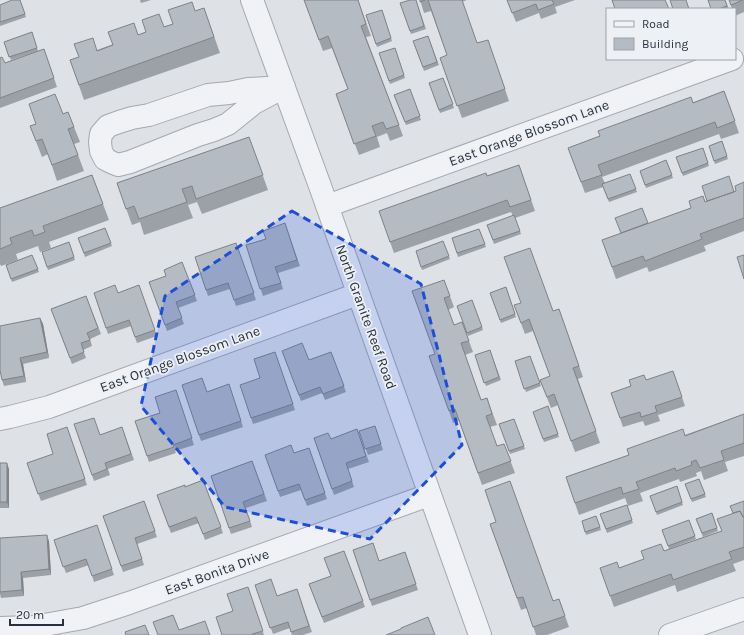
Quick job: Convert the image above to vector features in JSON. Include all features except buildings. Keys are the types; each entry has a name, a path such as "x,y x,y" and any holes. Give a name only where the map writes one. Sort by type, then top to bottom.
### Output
{"street":[{"name":"North Granite Reef Road","path":"252,0 480,635"},
{"name":"East Orange Blossom Lane","path":"327,206 729,60"},
{"path":"284,87 254,103 228,124 130,162 118,165 105,159 101,151 101,134 108,126 119,122 149,115 208,96 248,89 284,87"},
{"name":"East Orange Blossom Lane","path":"0,419 49,407 358,294"},
{"name":"East Bonita Drive","path":"0,628 33,627 83,618 129,603 429,495"},
{"path":"670,635 706,629 744,609"}],"highlighted area":[{"path":"292,211 421,284 462,445 370,539 225,507 141,406 165,296"}]}
